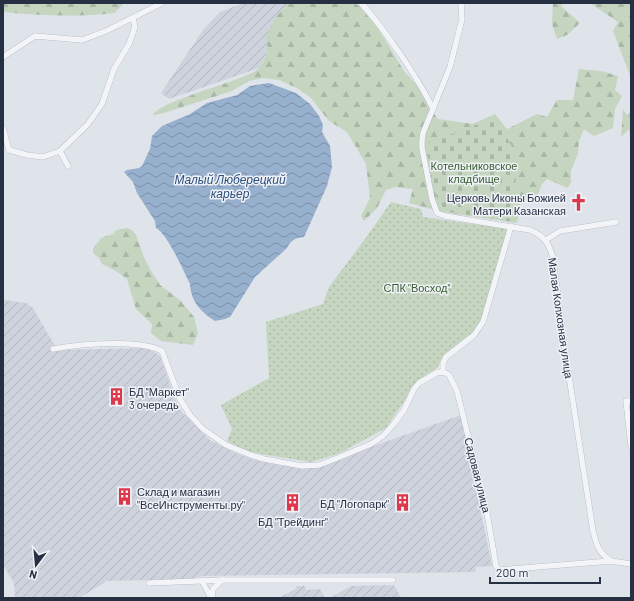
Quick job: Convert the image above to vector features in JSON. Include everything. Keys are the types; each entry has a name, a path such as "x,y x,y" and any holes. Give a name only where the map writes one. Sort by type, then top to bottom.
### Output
{"street":[{"path":"3,57 35,36 82,40 106,31 162,3"},
{"path":"361,3 386,34 417,79 433,109"},
{"path":"461,3 462,20 454,52 446,78 423,134 422,148 432,199 437,213 445,216 530,230 539,234 546,240 560,231 616,222"},
{"path":"3,128 9,150 43,158 60,151 88,124 102,104 114,70 129,44 135,27 133,18"},
{"path":"60,151 68,166"},
{"path":"53,349 77,345 115,344 140,345 155,348 162,351 180,399 190,415 203,429 226,445 264,459 302,466 335,460 371,444 383,436 404,410 419,382 438,372 443,372 443,363 446,357 474,335 484,322 511,226"},
{"name":"Малая Колхозная улица","path":"546,240 553,258 564,344 593,531 596,544 602,554 611,561"},
{"name":"Садовая улица","path":"443,372 449,375 457,391 488,513 496,566 499,570 611,561"},
{"path":"628,401 631,446"},
{"path":"611,561 631,564"},
{"path":"212,598 213,589 222,580"},
{"path":"149,583 222,580 393,580"},
{"path":"202,581 212,598"}],"shaded area":[{"path":"243,3 289,3 289,5 286,5 268,51 259,68 169,99 161,93 203,30 220,12"},
{"path":"3,300 26,303 33,308 55,346 52,347 54,350 146,348 156,353 160,356 179,409 210,440 235,453 253,459 282,466 319,467 461,415 492,566 476,567 475,572 202,576 192,579 107,581 79,598 15,598 14,583 3,565"},
{"path":"394,585 401,598 330,598 351,586"},
{"path":"296,586 305,586 306,590 320,589 325,598 279,598 297,588"}],"green space":[{"path":"3,3 124,3 115,13 59,16 3,12"},
{"path":"294,3 355,3 360,7 378,28 404,71 420,89 430,109 438,119 473,124 495,114 507,129 537,114 547,117 557,100 573,100 579,69 601,71 618,76 615,90 622,96 615,109 613,128 594,136 584,129 579,141 578,153 571,171 571,183 567,188 547,179 542,184 535,202 525,199 521,201 517,223 443,212 409,203 413,189 395,187 386,190 377,208 364,221 361,216 370,198 366,164 347,132 329,121 311,98 297,88 279,80 264,78 249,81 232,91 153,115 158,110 169,104 248,75 257,70 262,64 268,51 266,37 276,17 286,5"},
{"path":"553,3 563,3 561,6 580,23 567,35 557,39 552,24"},
{"path":"590,3 631,3 631,78 613,31 618,22"},
{"path":"623,109 627,115 631,111 631,145 629,129 621,137"},
{"name":"Котельниковское кладбище","path":"495,118 517,155 513,222 443,211 439,206 425,144"},
{"name":"СПК \"Восход\"","path":"391,202 421,209 423,217 508,229 484,314 477,330 445,355 437,368 415,383 386,428 340,453 311,462 248,452 227,441 232,429 221,405 269,378 266,322 323,304 329,287"},
{"path":"126,228 132,230 136,235 144,257 160,285 181,301 194,317 198,333 193,345 161,341 151,333 152,324 136,309 127,279 116,271 102,264 99,258 93,253 93,249 101,238 113,234 116,230"}],"water":[{"name":"Малый Люберецкий карьер","path":"269,83 296,93 310,104 319,116 323,125 322,132 330,146 332,167 327,186 304,237 292,241 287,248 255,277 230,317 215,321 205,314 198,306 192,296 190,284 175,253 165,237 156,228 155,221 137,193 133,182 124,172 142,166 150,149 152,136 162,126 190,114 207,103 237,95 250,86"}],"place":[{"name":"Церковь Иконы Божией Матери Казанская","path":"579,203"},
{"name":"БД \"Маркет\" 3 очередь","path":"116,397"},
{"name":"Склад и магазин \"ВсеИнструменты.ру\"","path":"124,497"},
{"name":"БД \"Трейдинг\"","path":"293,503"},
{"name":"БД \"Логопарк\"","path":"402,503"}]}
